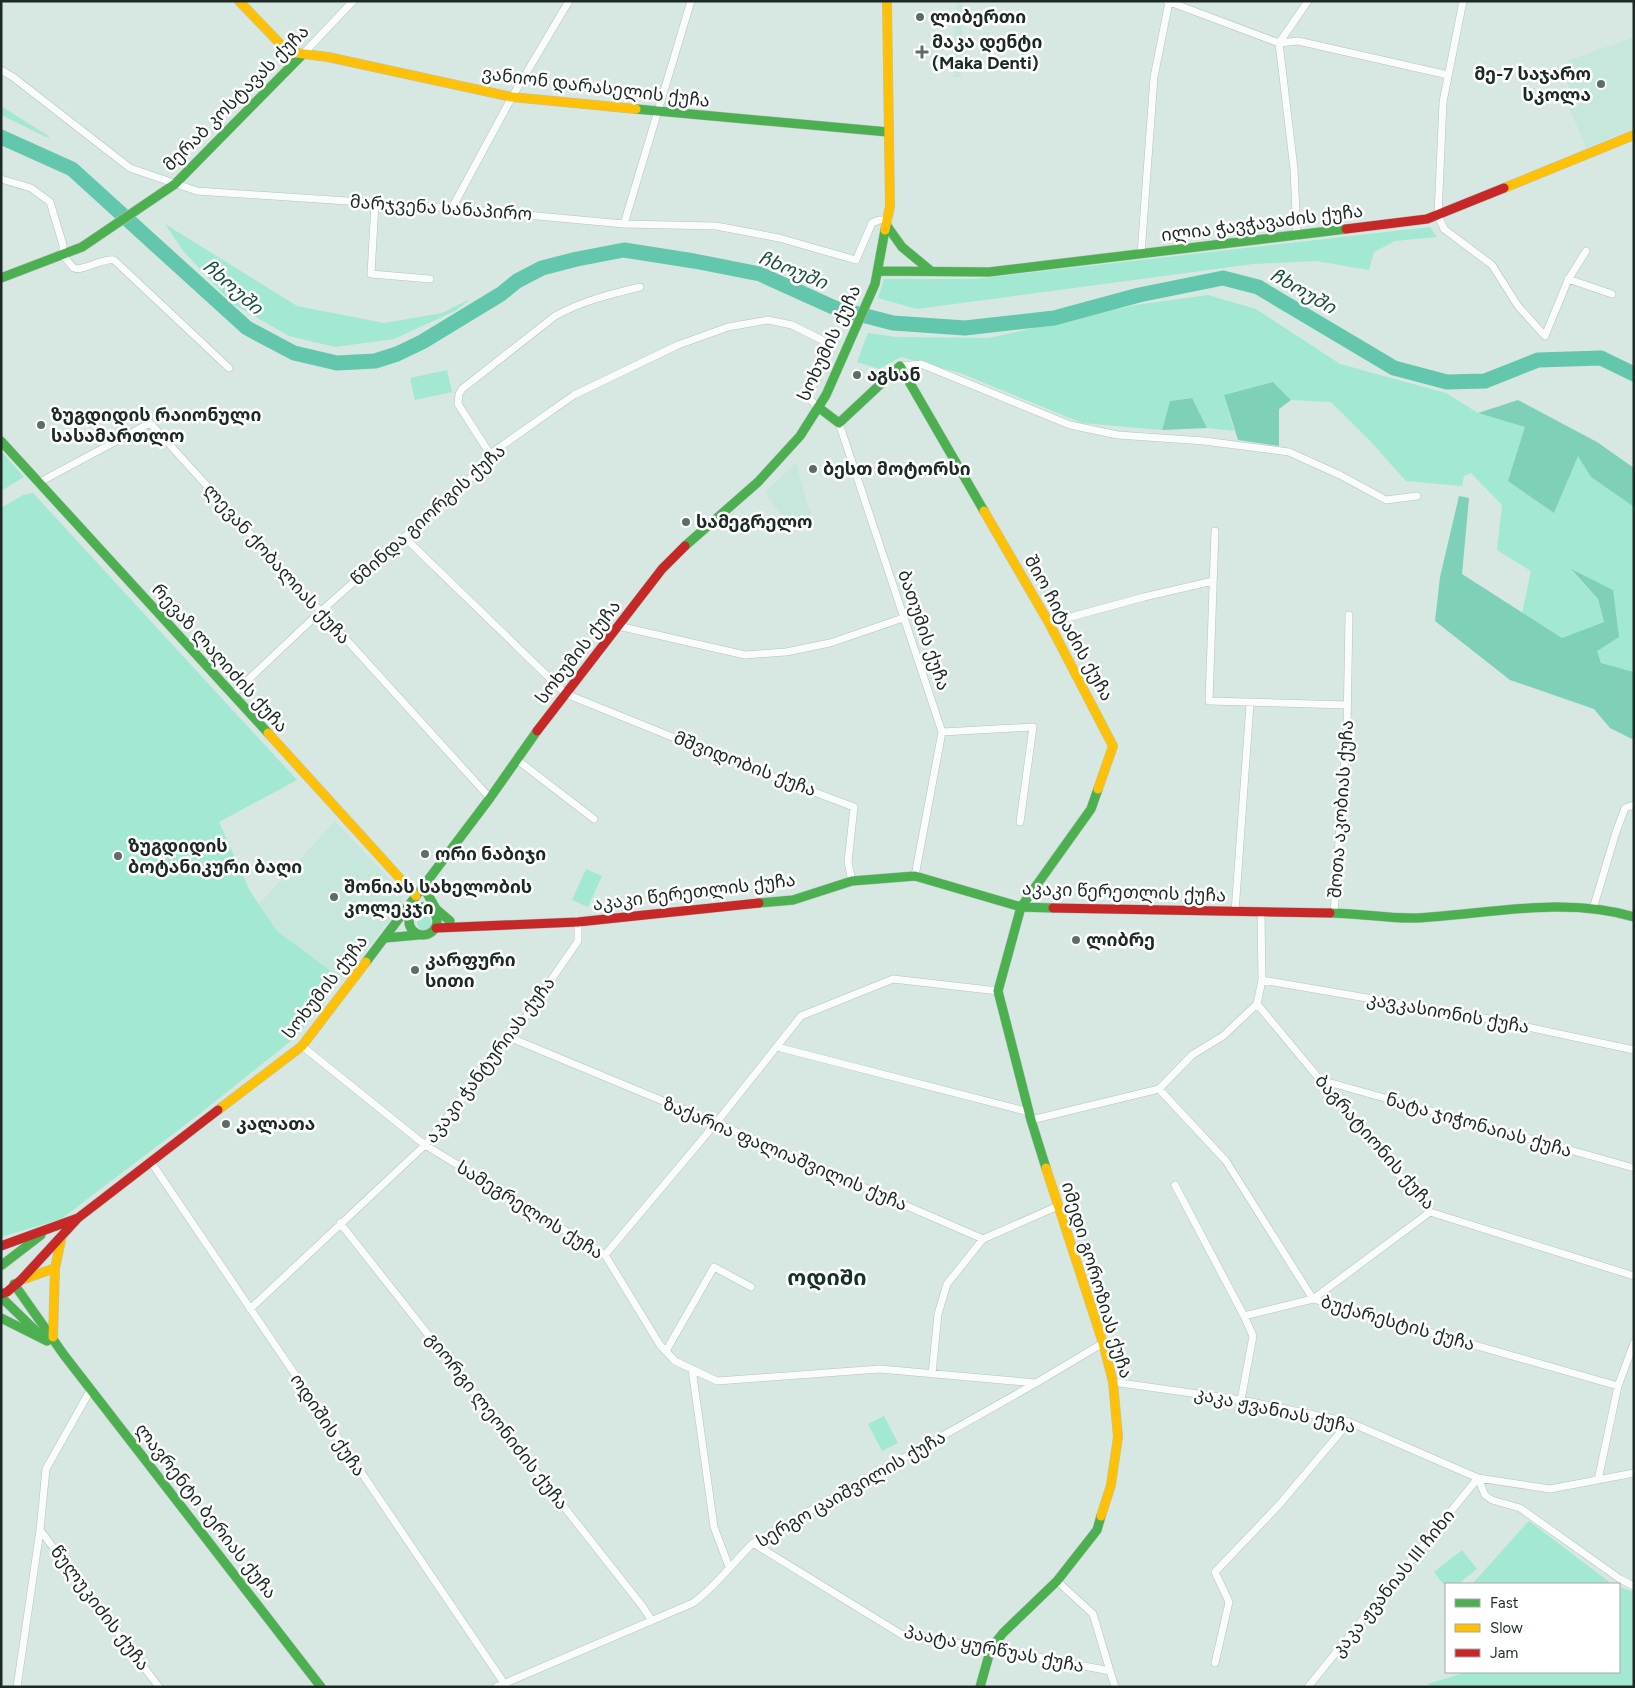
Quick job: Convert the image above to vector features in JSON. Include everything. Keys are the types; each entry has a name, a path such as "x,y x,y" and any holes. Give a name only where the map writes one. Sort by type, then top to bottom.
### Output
{"main road":[{"path":"239,1 288,52 302,55"},
{"name":"სოხუმის ქუჩა","path":"78,1218 302,1046 490,798 516,759 662,569 684,546 758,482 800,436 826,394 875,284 888,223 890,206 887,1"},
{"name":"ვანიონ დარასელის ქუჩა","path":"302,55 328,57 512,97 888,132"},
{"name":"მერაბ კოსტავას ქუჩა","path":"63,255 96,238 175,184 302,55"},
{"name":"ილია ჭავჭავაძის ქუჩა","path":"878,271 989,272 1427,219 1634,135"},
{"path":"888,223 902,247 931,271"},
{"path":"1,278 63,255"},
{"path":"818,407 839,423 900,366"},
{"name":"შიო ჩიტაძის ქუჩა","path":"900,366 1050,623 1113,746 1091,809 1021,906"},
{"name":"რევაზ ლაღიძის ქუჩა","path":"1,441 416,896 432,910 450,921"},
{"name":"აკაკი წერეთლის ქუჩა","path":"436,928 578,922 793,900 852,881 914,876 1021,906 1334,913 1415,918 1549,908 1593,909 1634,917"},
{"path":"423,886 436,909 450,921 470,927"},
{"name":"იმედი გოროზიას ქუჩა","path":"980,1687 991,1648 1003,1632 1057,1581 1098,1530 1112,1485 1118,1437 1113,1382 1103,1343 1030,1116 998,992 1021,906"},
{"path":"384,938 425,936 436,928 438,923 432,910 418,907 413,910 408,921"},
{"path":"405,910 413,932 418,935"},
{"path":"1,1246 78,1218"},
{"path":"50,1339 1,1295 8,1292 16,1278 62,1238 78,1218"},
{"path":"50,1339 16,1278 2,1265 52,1226"},
{"path":"50,1339 54,1268 62,1238"},
{"path":"16,1278 54,1268"},
{"path":"1,1318 50,1339"},
{"name":"ლავრენტი ბერიას ქუჩა","path":"50,1339 91,1389 321,1687"}],"street":[{"name":"მერაბ კოსტავას ქუჩა","path":"302,55 353,1"},
{"path":"452,208 512,97 569,1"},
{"path":"624,224 691,1"},
{"path":"1297,236 1294,169 1279,43 1308,1"},
{"path":"1464,1 1443,102 1438,215 1444,229 1492,265 1518,306 1545,336 1568,279 1586,251"},
{"path":"1141,254 1154,77 1168,2 1279,43 1298,41 1448,75"},
{"name":"მარჯვენა სანაპირო","path":"1,70 13,76 130,168 197,191 452,208 624,224 716,226 779,238 856,260 872,223 878,220 888,223"},
{"path":"1,179 31,188 50,202 63,245 63,255 74,268 80,269 106,259 114,260 229,368"},
{"path":"375,203 372,274 430,279"},
{"path":"1568,279 1612,294"},
{"path":"490,454 458,404 459,394 462,389 555,316 569,308 601,297 640,287"},
{"name":"წმინდა გიორგის ქუჩა","path":"232,694 320,612 483,467 490,454 574,395 661,353 728,327 768,320 792,325 822,340 827,348 817,379 806,396 818,407"},
{"path":"900,366 921,364 1070,426 1118,435 1204,441 1289,452 1340,475 1386,500 1417,496"},
{"name":"ლევან ქობალიას ქუჩა","path":"38,483 150,423 490,798"},
{"name":"ბათუმის ქუჩა","path":"839,423 942,732 914,876"},
{"name":"შოთა აკობიას ქუჩა","path":"1215,532 1209,701 1250,704 1347,706"},
{"path":"405,538 566,694"},
{"path":"1050,623 1144,597 1213,581"},
{"name":"შოთა აკობიას ქუჩა","path":"1334,913 1347,706 1349,615"},
{"path":"618,626 745,655 786,652 830,643 903,618"},
{"name":"მშვიდობის ქუჩა","path":"566,694 734,762 854,806 848,862 852,881"},
{"path":"1235,912 1250,704"},
{"path":"942,732 1033,727 1020,822"},
{"path":"516,759 594,819"},
{"path":"1593,909 1625,808 1634,805"},
{"path":"777,1047 1030,1116 1159,1090 1192,1055 1223,1036 1257,1004 1262,980 1261,912"},
{"name":"აკაკი ჭანტურიას ქუჩა","path":"250,1309 340,1223 425,1146 511,1038 578,941 578,922"},
{"path":"605,1254 716,1123 801,1016 893,979 998,992"},
{"name":"კავკასიონის ქუჩა","path":"1262,980 1496,1020 1634,1050"},
{"name":"ბაგრატიონის ქუჩა","path":"1257,1004 1323,1081 1430,1212 1634,1276"},
{"name":"ზაქარია ფალიაშვილის ქუჩა","path":"511,1038 716,1123 983,1239"},
{"name":"სამეგრელოს ქუჩა","path":"302,1046 425,1146 605,1254 666,1351 675,1361 717,1381 880,1369 1036,1383"},
{"name":"ნატა ჯიჭონაიას ქუჩა","path":"1323,1081 1634,1168"},
{"name":"ბუქარესტის ქუჩა","path":"1159,1090 1226,1161 1313,1299 1618,1386"},
{"name":"ოდიშის ქუჩა","path":"151,1162 505,1685"},
{"path":"1175,1185 1253,1336 1241,1400"},
{"path":"932,1374 938,1314 947,1284 983,1239 1058,1206"},
{"path":"1244,1316 1313,1299 1430,1212"},
{"name":"გიორგი ლეონიძის ქუჩა","path":"340,1223 652,1621"},
{"path":"666,1351 714,1267 751,1287"},
{"name":"სერგო ცაიშვილის ქუჩა","path":"496,1687 505,1685 693,1604 714,1587 729,1567 753,1543 1103,1343"},
{"path":"1598,1480 1618,1386 1634,1343"},
{"path":"692,1369 714,1528 729,1567"},
{"name":"კაკა ჟვანიას ქუჩა","path":"1113,1382 1241,1400 1349,1422 1478,1478 1550,1489 1634,1473"},
{"path":"17,1687 40,1530 46,1469 91,1389"},
{"path":"1216,1663 1229,1602 1215,1572 1279,1505 1349,1422"},
{"path":"1478,1478 1485,1495 1492,1500 1520,1508 1620,1579 1634,1586"},
{"name":"კაკა ჟვანიას III ჩიხი","path":"1308,1687 1478,1478"},
{"name":"წულუკიძის ქუჩა","path":"40,1530 159,1687"},
{"name":"პაატა ყურწუას ქუჩა","path":"753,1543 904,1636 991,1648 1110,1671"},
{"name":"პაატა ყურწუას ქუჩა","path":"1057,1581 1094,1614 1115,1687"}],"shaded area":[{"path":"956,1 963,1 961,77 953,77"},
{"name":"მე-7 საჯარო სკოლა","path":"1634,37 1634,128 1586,148 1569,107 1567,61"},
{"path":"796,463 811,516 788,525 765,492"},
{"name":"შონიას სახელობის კოლეკჯი","path":"335,821 400,891 403,904 342,980 277,931 259,904"}],"green space":[{"path":"1,106 50,137 46,137 1,115"},
{"path":"165,224 297,306 384,323 442,313 470,299 455,311 394,339 335,347 289,336 233,304 184,252"},
{"path":"1430,227 1437,237 1395,241 1374,252 1369,270 1316,261 1253,264 917,309 878,298 884,279 974,279"},
{"path":"1208,295 1256,309 1340,364 1446,393 1478,413 1526,427 1509,481 1554,513 1578,455 1591,477 1634,507 1634,672 1601,663 1597,651 1613,590 1572,571 1598,599 1604,622 1562,638 1531,624 1522,613 1531,571 1497,550 1502,505 1471,473 1464,476 1462,486 1406,481 1372,443 1331,402 1291,400 1273,382 1224,395 1234,431 1207,428 1191,398 1170,401 1162,430 1082,423 960,373 901,357 879,369 857,362 868,333 896,337 989,338 1135,305"},
{"path":"447,370 452,392 415,400 410,378"},
{"path":"1273,382 1291,400 1279,409 1279,446 1238,440 1224,395"},
{"path":"1192,398 1207,428 1162,430 1170,401"},
{"path":"1518,400 1597,442 1634,468 1634,507 1591,477 1578,456 1554,513 1508,481 1525,427 1478,413"},
{"path":"1,451 24,477 1,491"},
{"name":"ზუგდიდის ბოტანიკური ბაღი","path":"33,493 297,780 219,822 250,891 277,931 340,978 297,1036 202,1112 61,1219 1,1237 1,508 23,495"},
{"path":"1459,496 1469,498 1462,574 1562,638 1604,622 1598,599 1571,569 1613,590 1619,637 1597,651 1601,663 1634,672 1634,740 1610,728 1594,709 1510,680 1435,621 1440,577"},
{"path":"586,869 602,876 588,907 572,900"},
{"path":"421,916 427,916 431,923 427,930 421,930 417,926 417,920"},
{"path":"884,1416 898,1443 882,1451 868,1424"},
{"path":"1529,1521 1611,1583 1473,1583"},
{"path":"1462,1550 1477,1569 1459,1583 1445,1583 1445,1586 1434,1572"},
{"path":"1620,1587 1634,1592 1634,1687 1429,1687 1428,1684 1464,1673 1620,1673"}],"waterway":[{"name":"ჩხოუში","path":"1,137 72,169 247,328 294,353 337,363 375,361 397,354 422,342 501,294 517,281 542,268 624,250 760,274 835,308 893,323 965,328 1054,318 1139,295 1223,278 1258,287 1394,368 1447,382 1485,381 1538,360 1601,358 1634,374"}],"traffic: fast":[{"path":"1,278 82,247 175,184 302,55"},
{"path":"636,109 888,132"},
{"path":"887,226 902,247 931,271"},
{"path":"878,271 989,272 1346,229"},
{"path":"685,546 758,482 800,436 826,395 875,284 885,230"},
{"path":"818,407 839,423 900,366 984,511"},
{"path":"1,441 268,733"},
{"path":"366,962 490,798 537,731"},
{"path":"1046,1168 1031,1120 998,991 1021,907 1091,809 1098,789"},
{"path":"759,903 793,900 852,881 915,876 1021,907 1053,908"},
{"path":"423,886 436,909 450,921"},
{"path":"423,907 433,911 437,921 433,931 423,935 413,931 409,921 413,911 423,907"},
{"path":"1330,913 1417,918 1554,907 1608,911 1634,917"},
{"path":"385,938 418,935"},
{"path":"2,1265 41,1235"},
{"path":"14,1284 64,1355 321,1687"},
{"path":"1,1297 39,1334"},
{"path":"1,1318 47,1341"},
{"path":"980,1687 991,1648 1003,1633 1057,1581 1097,1530 1101,1516"}],"traffic: slow":[{"path":"239,1 288,52 328,57 512,97 636,109"},
{"path":"885,230 890,206 887,1"},
{"path":"1504,188 1634,135"},
{"path":"984,511 1049,623 1113,746 1098,789"},
{"path":"268,733 416,896"},
{"path":"218,1110 302,1046 366,962"},
{"path":"1046,1168 1103,1343 1113,1382 1118,1437 1111,1485 1101,1516"},
{"path":"53,1337 55,1268 61,1240"},
{"path":"24,1279 55,1268"}],"traffic: jam":[{"path":"1346,229 1427,219 1504,188"},
{"path":"537,731 662,569 685,546"},
{"path":"436,928 578,922 759,903"},
{"path":"1053,908 1330,913"},
{"path":"1,1294 7,1292 21,1280 78,1218 218,1110"},
{"path":"1,1246 78,1218"}],"place":[{"name":"ლიბერთი","path":"920,17"},
{"name":"მაკა დენტი (Maka Denti)","path":"922,52"},
{"name":"მე-7 საჯარო სკოლა","path":"1601,84"},
{"name":"აგსან","path":"857,375"},
{"name":"ზუგდიდის რაიონული სასამართლო","path":"41,425"},
{"name":"ბესთ მოტორსი","path":"813,469"},
{"name":"სამეგრელო","path":"686,522"},
{"name":"ორი ნაბიჯი","path":"425,854"},
{"name":"ზუგდიდის ბოტანიკური ბაღი","path":"118,856"},
{"name":"შონიას სახელობის კოლეკჯი","path":"334,897"},
{"name":"ლიბრე","path":"1076,940"},
{"name":"კარფური სითი","path":"415,970"},
{"name":"კალათა","path":"226,1124"}],"district":[{"name":"ოდიში","path":"827,1277"}]}
